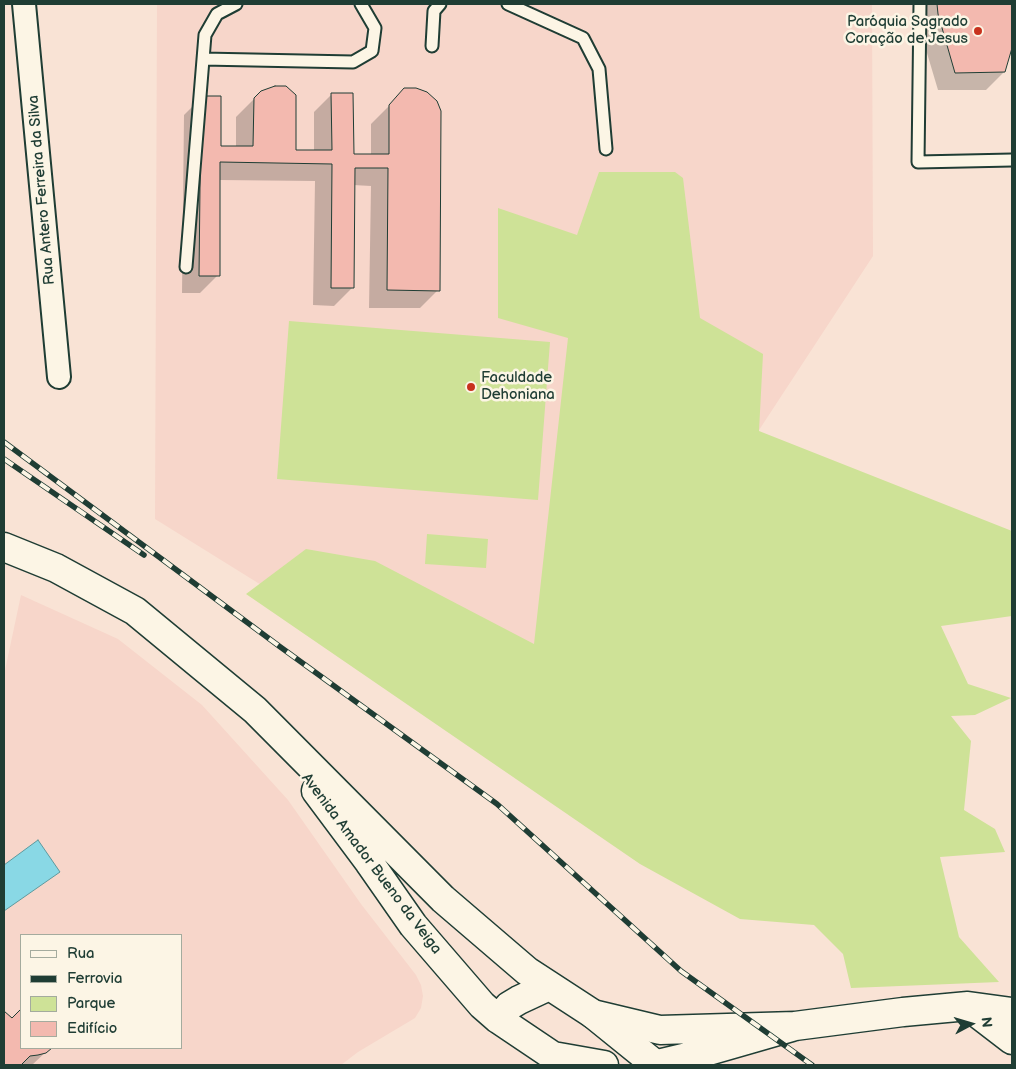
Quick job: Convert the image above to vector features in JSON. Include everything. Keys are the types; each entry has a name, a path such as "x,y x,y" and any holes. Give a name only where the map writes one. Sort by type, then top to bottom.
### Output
{"main road":[{"name":"Avenida Amador Bueno da Veiga","path":"4,546 56,568 135,611 254,710 443,899 527,971 593,1014 655,1065"},
{"name":"Avenida Amador Bueno da Veiga","path":"254,710 370,862 413,925 482,1005 498,1019 560,1060"},
{"path":"498,1019 510,1006 519,1000 549,986"},
{"path":"655,1065 795,1026 903,1012 968,1006 1012,1012"},
{"path":"968,1006 1012,1040"},
{"name":"Avenida Amador Bueno da Veiga","path":"593,1014 660,1030 795,1026"},
{"path":"560,1060 604,1065"}],"street":[{"name":"Rua Antero Ferreira da Silva","path":"24,4 60,377"}],"lane":[{"path":"186,268 205,35 217,14 236,4"},
{"path":"202,59 353,62 372,51 375,28 361,4"},
{"path":"432,46 434,11 440,4"},
{"path":"508,4 584,38 599,69 606,148"},
{"path":"920,4 918,162 1012,160"}],"shaded area":[{"name":"Faculdade Dehoniana","path":"157,4 872,4 873,256 543,760 155,519"},
{"path":"21,595 118,639 202,705 288,800 361,904 416,975 421,985 423,996 421,1008 415,1018 358,1052 341,1065 4,1065 4,675"}],"green space":[{"path":"599,172 675,172 683,178 700,318 763,354 759,431 1012,531 1012,616 941,626 968,684 1011,698 975,715 951,716 971,741 964,810 995,829 1005,852 940,857 959,937 999,982 851,988 843,954 814,925 740,919 640,864 246,594 306,549 375,561 534,644 568,338 498,318 498,208 577,235"},
{"path":"289,321 550,342 538,500 277,479"},
{"path":"427,534 488,539 486,568 425,564"}],"water":[{"path":"38,840 60,872 4,911 4,865"}],"building":[{"name":"Paróquia Sagrado Coração de Jesus","path":"937,4 1012,4 1012,48 1005,72 955,73 938,14"},
{"path":"275,86 286,86 296,95 296,150 332,150 331,93 353,93 354,154 389,154 389,105 404,88 416,88 427,92 437,101 441,111 440,291 387,290 388,168 355,168 354,288 331,288 332,164 220,162 220,276 199,276 201,96 221,96 221,146 253,146 254,98 261,91"},
{"path":"20,1010 20,1049 51,1049 46,1053 30,1056 21,1065 4,1065 4,1011 12,1018"}],"railway":[{"path":"4,442 279,646 497,804 681,971 812,1065"},
{"path":"4,459 144,555"}],"place":[{"name":"Paróquia Sagrado Coração de Jesus","path":"978,31"},
{"name":"Faculdade Dehoniana","path":"471,387"}]}
